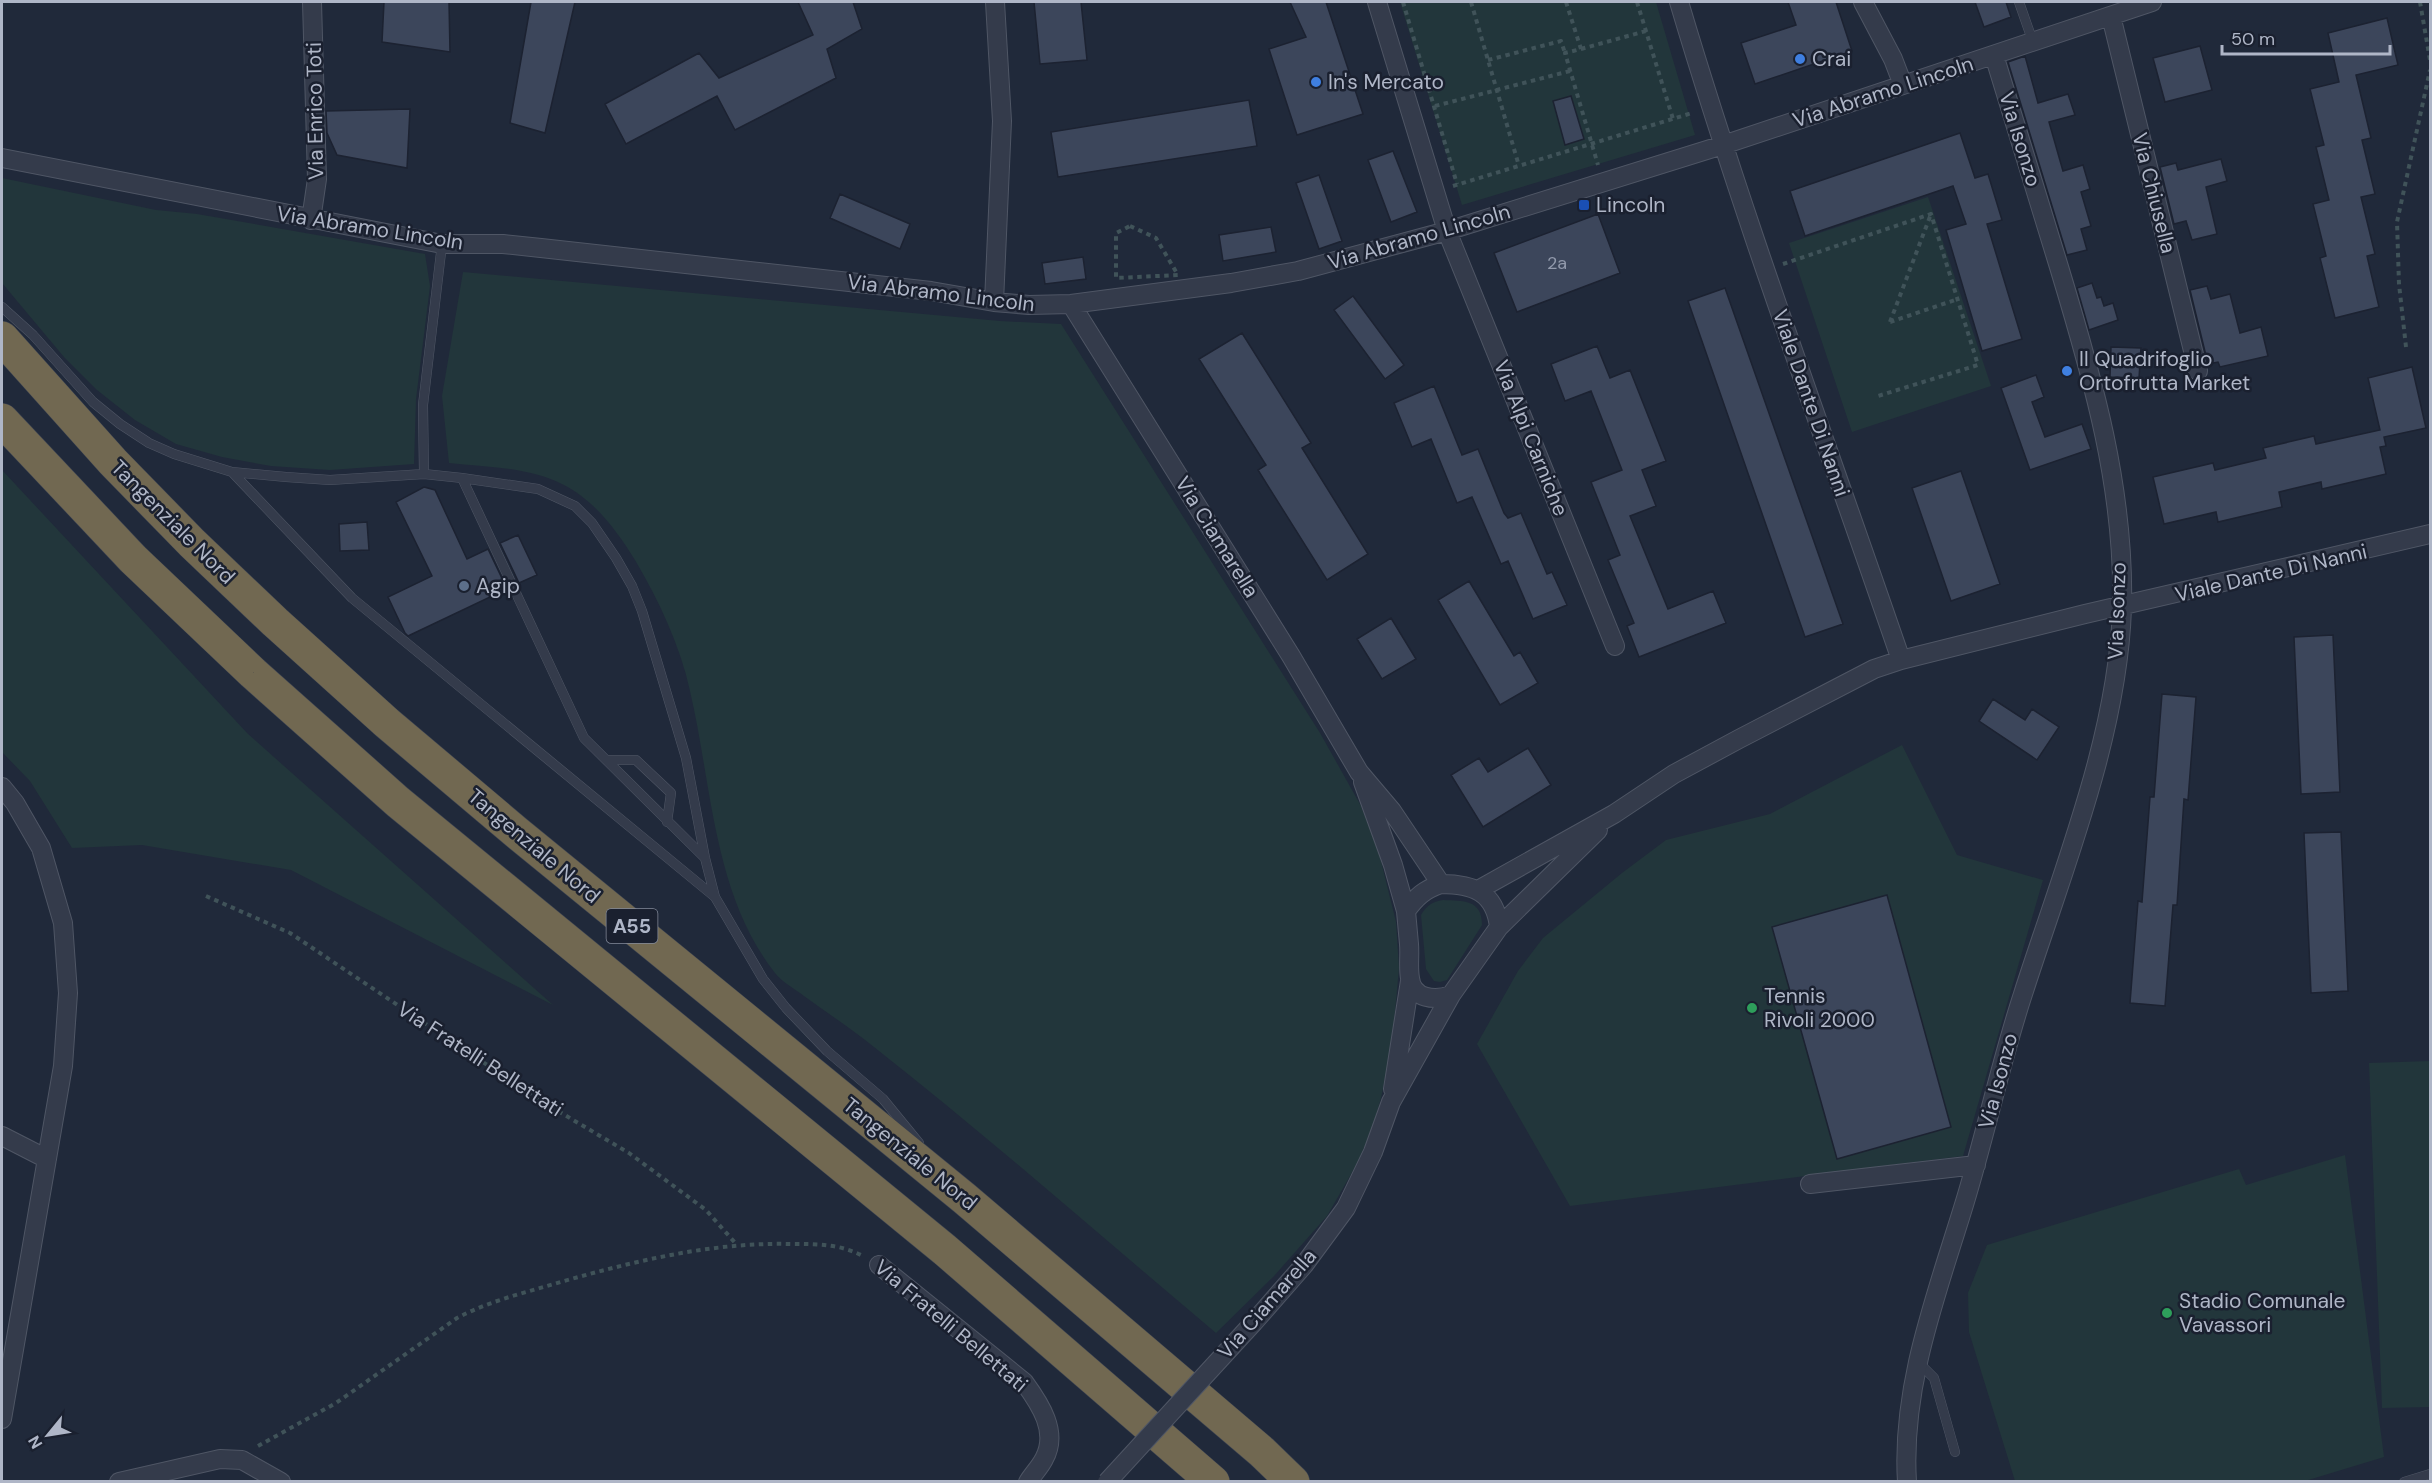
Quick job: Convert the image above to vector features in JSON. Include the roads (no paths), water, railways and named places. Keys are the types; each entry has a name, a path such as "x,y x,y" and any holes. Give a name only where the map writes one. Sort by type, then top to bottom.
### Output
{"highway":[{"name":"Tangenziale Nord","path":"2,338 113,462 192,543 387,723 516,832 964,1198 1262,1452 1293,1482"},
{"name":"A55","path":"2,420 133,559 254,674 398,802 945,1250 1213,1482"}],"street":[{"name":"Via Enrico Toti","path":"311,220 317,179 312,2"},
{"path":"994,2 1002,121 994,302"},
{"name":"Via Alpi Carniche","path":"1377,2 1447,231 1615,645"},
{"name":"Viale Dante Di Nanni","path":"1679,2 1710,107 1764,271 1901,660"},
{"path":"1863,2 1893,59 1903,85"},
{"name":"Via Abramo Lincoln","path":"2,158 442,244 503,244 931,291 994,302 1029,305 1071,304 1276,276 1447,231 1723,146 2152,2"},
{"name":"Via Chiusella","path":"2111,16 2198,371"},
{"name":"Via Isonzo","path":"1907,1482 1908,1418 1930,1313 1976,1166 2010,1036 2101,744 2114,680 2122,607 2116,490 2104,428 2090,370 1994,55"},
{"name":"Via Ciamarella","path":"1071,304 1291,656 1359,772 1392,811 1441,884"},
{"name":"Viale Dante Di Nanni","path":"1478,890 1614,814 1674,774 1874,669 1901,660 2430,534"},
{"name":"Via Ciamarella","path":"1359,772 1393,864 1406,911"},
{"path":"2,787 15,803 41,848 63,924 68,993 63,1066 2,1419"},
{"name":"Viale Dante Di Nanni","path":"1499,927 1614,814"},
{"path":"1441,884 1460,884 1478,890 1489,899 1497,913 1499,927 1450,995 1440,999 1428,999 1418,992 1410,981 1406,911 1416,897 1429,888 1441,884"},
{"name":"Via Ciamarella","path":"1391,1102 1410,981"},
{"name":"Via Ciamarella","path":"1107,1482 1304,1265 1346,1208 1373,1152 1391,1102 1450,995"},
{"path":"2,1136 47,1159"},
{"path":"1810,1184 1976,1166"},
{"name":"Via Fratelli Bellettati","path":"879,1265 1024,1382 1035,1398 1049,1429 1050,1441 1045,1458 1028,1482"},
{"path":"119,1482 220,1459 242,1460 280,1482"}],"lane":[{"path":"2019,2 2033,42"},
{"path":"424,474 423,405 442,244"},
{"path":"2,308 33,335 93,402 120,424 149,443 174,454 232,472 330,480 424,474 462,478 538,489 575,506 592,523 616,558 632,586 642,611 686,758 705,858 715,897 763,979 786,1008 827,1051 883,1099 927,1153"},
{"path":"232,472 352,598 715,897"},
{"path":"462,478 584,738 705,858"},
{"path":"607,760 636,760 671,793 667,822"},
{"path":"935,1162 964,1198"},
{"path":"1918,1362 1934,1378 1955,1452"},
{"path":"2404,1482 2430,1474"}],"place":[{"name":"Crai","path":"1800,59"},
{"name":"In's Mercato","path":"1316,82"},
{"name":"Lincoln","path":"1584,205"},
{"name":"Il Quadrifoglio Ortofrutta Market","path":"2067,371"},
{"name":"Agip","path":"464,586"},
{"name":"Tennis Rivoli 2000","path":"1752,1008"},
{"name":"Stadio Comunale Vavassori","path":"2167,1313"}]}
